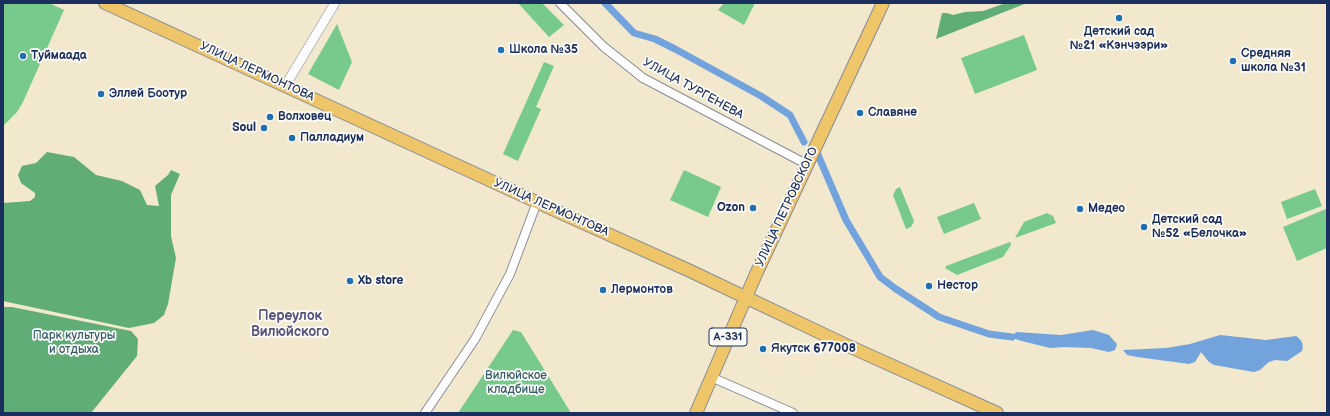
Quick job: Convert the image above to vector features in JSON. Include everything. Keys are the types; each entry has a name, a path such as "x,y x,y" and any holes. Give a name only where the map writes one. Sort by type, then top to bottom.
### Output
{"main road":[{"name":"УЛИЦА ЛЕРМОНТОВА","path":"105,3 746,297 844,344 997,413"},
{"name":"УЛИЦА ПЕТРОВСКОГО","path":"696,413 746,297 883,3"}],"street":[{"path":"285,86 335,3"},
{"name":"УЛИЦА ТУРГЕНЕВА","path":"560,3 604,47 643,78 808,165"},
{"path":"425,413 475,339 510,274 537,202"},
{"path":"711,377 793,413"}],"green space":[{"name":"Туймаада","path":"3,3 49,3 64,10 23,102 17,112 3,126"},
{"path":"518,3 542,3 564,25 549,37"},
{"path":"724,3 755,3 744,25 718,10"},
{"path":"1006,3 1027,3 936,39 942,13 953,15 965,12 983,11"},
{"path":"337,24 352,62 339,90 308,74"},
{"path":"1024,35 1037,70 975,94 961,58"},
{"path":"544,62 554,66 536,107 541,109 518,161 503,154"},
{"path":"47,152 74,157 96,175 122,181 140,190 147,205 159,206 155,186 168,175 171,170 180,174 171,195 171,236 176,258 168,304 164,315 154,323 129,328 3,301 3,203 30,201 35,197 35,193 21,183 18,175 22,166 36,163"},
{"path":"684,170 721,187 708,217 670,200"},
{"path":"900,187 914,221 911,227 906,229 893,195 896,189"},
{"path":"1315,189 1322,206 1287,219 1281,202"},
{"path":"974,203 981,219 944,234 937,217"},
{"path":"1326,209 1327,248 1297,261 1283,227"},
{"path":"1047,213 1053,216 1056,223 1015,238 1024,222"},
{"path":"1010,242 1011,245 1003,257 957,275 945,268 946,266"},
{"name":"Парк культуры и отдыха","path":"3,307 12,307 131,331 138,339 137,356 91,413 3,413"},
{"name":"Вилюйское кладбище","path":"513,330 521,332 571,413 458,413"}],"water":[{"path":"1093,330 1109,335 1117,344 1115,350 1109,352 1091,348 1050,348 1018,340 1012,337 1016,332 1061,335"},
{"path":"1220,335 1266,340 1296,336 1302,342 1303,349 1287,361 1275,360 1269,362 1260,370 1254,372 1214,365 1209,362 1201,352 1195,362 1189,364 1127,355 1123,350 1166,348 1190,344"}],"waterway":[{"path":"605,3 634,33 655,39 675,49 761,96 790,115 804,142"},
{"path":"818,155 846,220 880,277 939,317 989,334 1012,337"}],"place":[{"name":"Детский сад №21 «Кэнчээри»","path":"1119,18"},
{"name":"Школа №35","path":"501,50"},
{"name":"Туймаада","path":"23,56"},
{"name":"Средняя школа №31","path":"1233,61"},
{"name":"Эллей Боотур","path":"101,94"},
{"name":"Славяне","path":"860,113"},
{"name":"Волховец","path":"270,117"},
{"name":"Soul","path":"264,128"},
{"name":"Палладиум","path":"292,138"},
{"name":"Ozon","path":"753,208"},
{"name":"Медео","path":"1080,209"},
{"name":"Детский сад №52 «Белочка»","path":"1144,227"},
{"name":"Xb store","path":"350,281"},
{"name":"Нестор","path":"929,286"},
{"name":"Лермонтов","path":"603,290"},
{"name":"Якутск 677008","path":"763,349"}],"district":[{"name":"Переулок Вилюйского","path":"290,324"}]}
